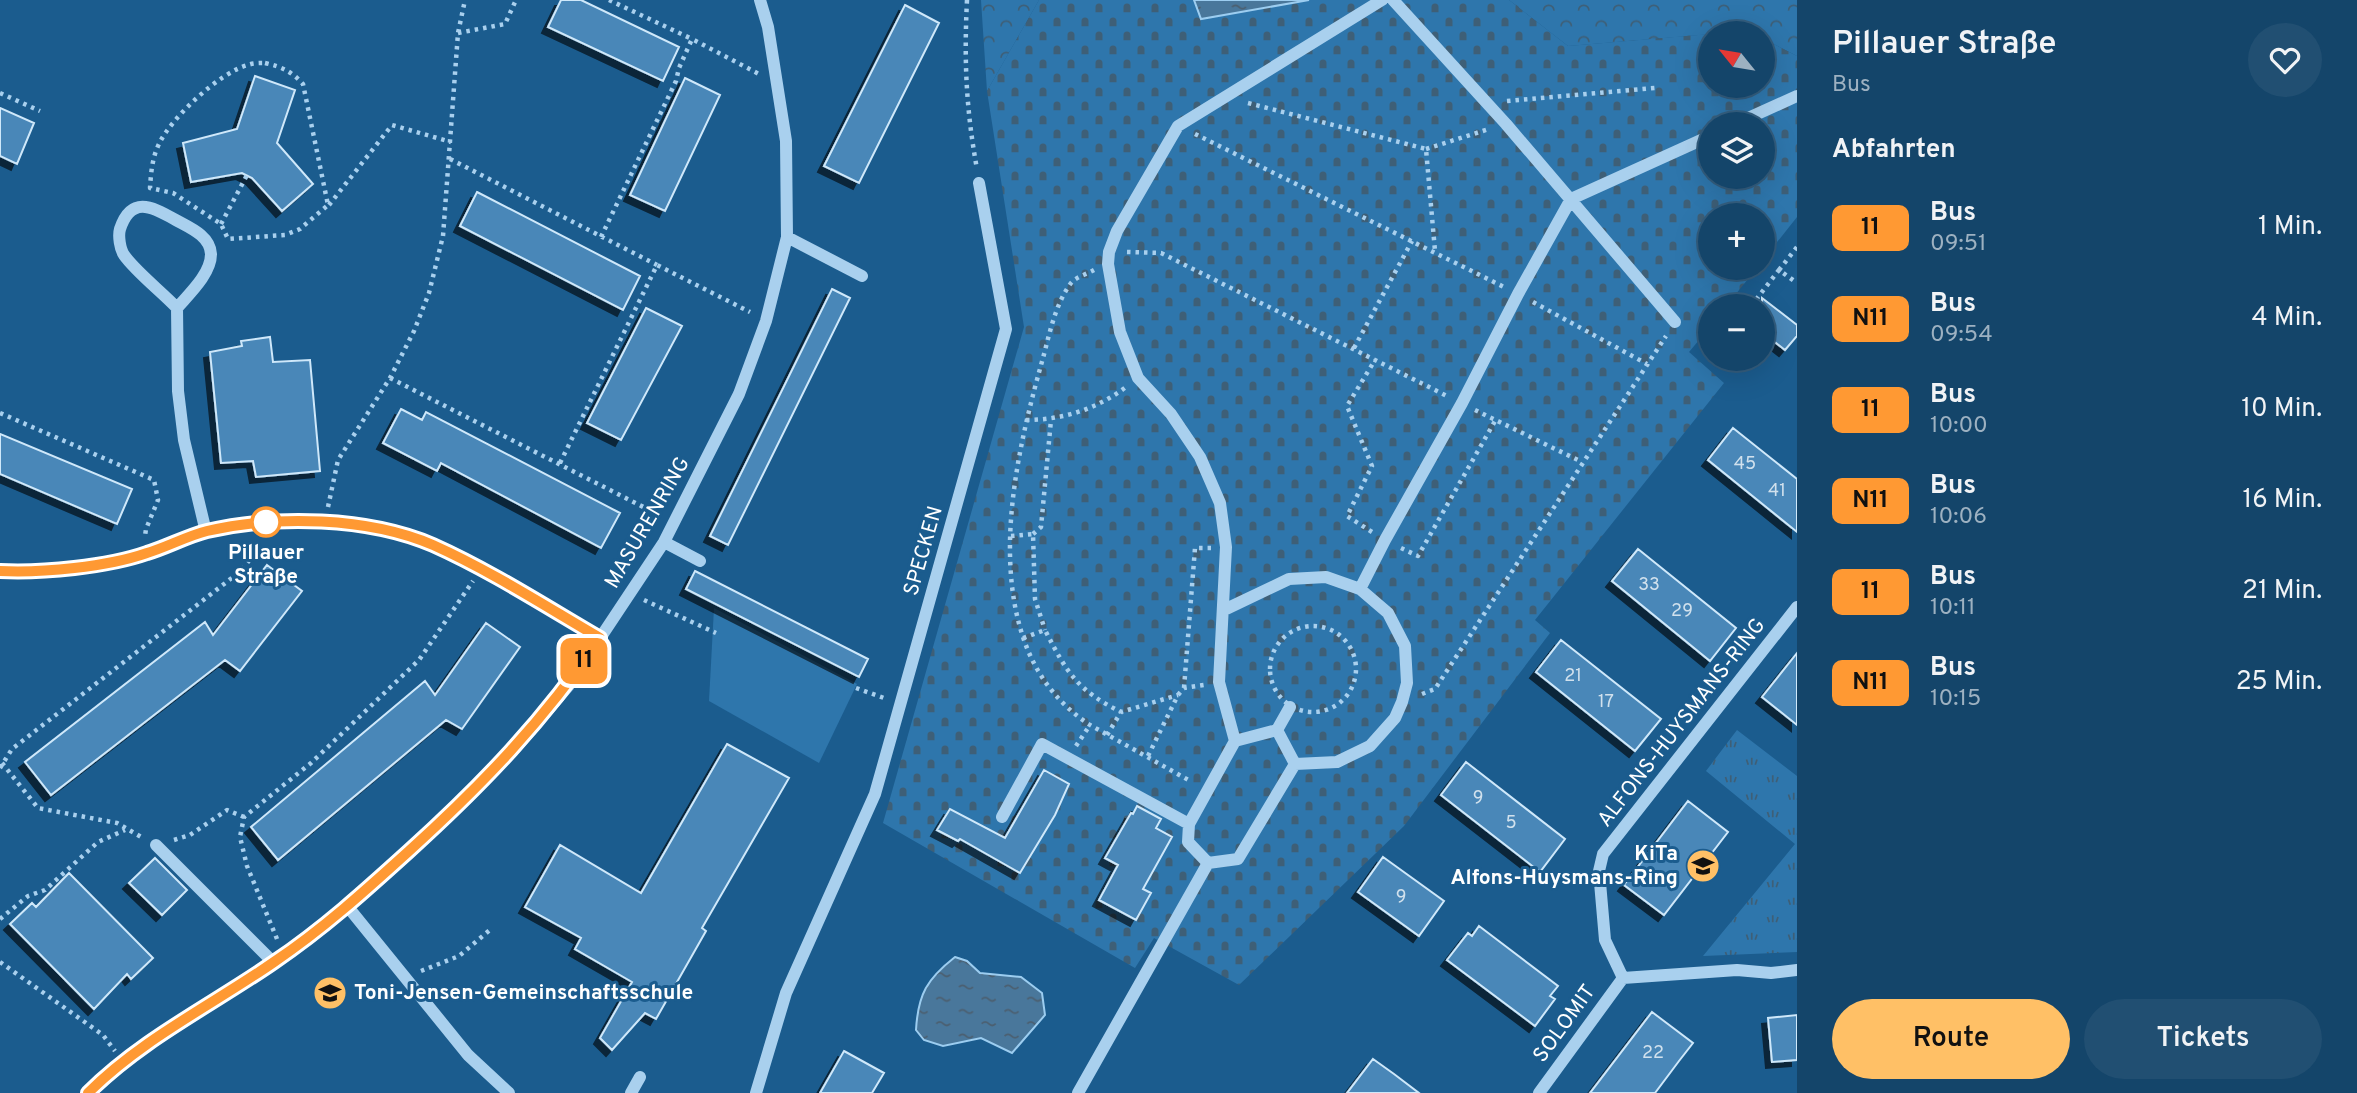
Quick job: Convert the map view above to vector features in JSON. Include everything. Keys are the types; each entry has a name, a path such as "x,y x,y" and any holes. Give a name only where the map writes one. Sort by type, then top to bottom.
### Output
{"street":[{"name":"MASURENRING","path":"88,1093 153,1040 279,959 348,907 466,799 517,746 569,685 664,542 740,394 766,321 787,237 786,141 768,27 760,0"},
{"path":"1208,863 1188,842 1189,824 1235,741 1219,682 1226,547 1220,503 1200,457 1171,414 1138,378 1120,332 1109,258 1117,231 1178,126 1382,0"},
{"path":"1393,0 1572,199 1675,322"},
{"path":"1762,112 1797,96"},
{"path":"1360,589 1572,199 1698,141"},
{"name":"SPECKEN","path":"756,1093 786,993 875,794 1006,329 979,183"},
{"path":"177,308 122,253 119,234 125,217 137,207 153,207 207,240 211,253 210,262 202,278 177,308 178,391 184,440 206,532"},
{"path":"787,237 862,276"},
{"path":"0,571 26,573 83,566 145,554 206,532 259,523 326,522 379,529 430,544 481,569 600,638"},
{"path":"664,542 699,561"},
{"path":"1224,610 1289,579 1326,577 1360,589 1388,613 1405,646 1407,683 1402,702 1395,718 1370,746 1337,762 1295,764"},
{"name":"ALFONS-HUYSMANS-RING","path":"1623,978 1605,940 1599,871 1603,853 1797,607"},
{"path":"1235,741 1277,730 1290,706"},
{"path":"1277,730 1295,764"},
{"path":"1002,817 1042,744 1189,824"},
{"path":"1208,863 1238,859 1295,764"},
{"path":"156,845 279,959"},
{"path":"1078,1093 1208,863"},
{"path":"348,907 468,1055 509,1093"},
{"path":"1623,978 1737,970 1771,973 1797,970"},
{"name":"SOLOMIT","path":"1539,1093 1623,978"},
{"path":"631,1093 640,1077"}],"path":[{"path":"326,522 338,460 390,378 414,331 429,293 443,236 458,33 465,0"},
{"path":"458,33 505,24 516,0"},
{"path":"608,0 778,83"},
{"path":"967,0 964,61 968,121 979,183"},
{"path":"601,237 676,81 692,40"},
{"path":"328,205 303,84 283,67 265,63 247,65 229,74 178,115 165,132 153,160 150,188 173,193 222,224 228,239 285,235 300,229 328,205 392,125 451,142"},
{"path":"1486,103 1655,89"},
{"path":"0,93 40,111"},
{"path":"1223,97 1426,149 1506,124"},
{"path":"1178,126 1435,251 1647,364"},
{"path":"1426,149 1435,251"},
{"path":"450,159 766,321"},
{"path":"207,240 222,224 247,175"},
{"path":"1354,348 1412,241"},
{"path":"1760,294 1797,247"},
{"path":"1208,792 1075,716 1053,694 1023,638 1014,602 1010,567 1011,536 1026,420 1058,306 1073,280 1109,258 1161,253 1582,462"},
{"path":"559,463 657,265"},
{"path":"1779,270 1797,283"},
{"path":"1402,702 1435,689 1675,322"},
{"path":"390,378 674,523"},
{"path":"1026,420 1051,420 1110,399 1138,378"},
{"path":"0,413 154,481 158,500 146,528 145,554"},
{"path":"1011,536 1033,534 1041,527 1051,420"},
{"path":"1033,534 1035,599 1045,630 1073,679 1094,698 1121,712"},
{"path":"1148,756 1184,688 1195,548 1226,547"},
{"path":"244,817 227,810 190,835 156,845 117,823 38,807 1,765 12,749 242,570 258,548"},
{"path":"279,959 247,866 240,837 244,817 311,763 419,660 481,569"},
{"path":"631,594 716,633"},
{"path":"1319,626 1335,631 1347,642 1355,657 1356,673 1352,689 1341,703 1326,711 1307,713 1290,706 1278,696 1271,680 1270,662 1276,647 1288,634 1303,627 1319,626"},
{"path":"1023,638 1045,630"},
{"path":"1184,688 1219,682"},
{"path":"856,688 901,704"},
{"path":"1107,735 1121,712 1178,695"},
{"path":"0,919 27,896 45,890 98,842 126,829"},
{"path":"406,977 459,956 491,929"},
{"path":"0,962 103,1035 123,1063"}],"green space":[{"path":"981,0 1039,0 987,91"},
{"path":"1039,0 1509,0 1568,46 1698,35 1698,98 1775,98 1775,45 1797,56 1797,217 1775,245 1775,203 1698,203 1698,280 1747,280 1736,294 1698,294 1698,341 1689,352 1698,360 1698,371 1710,371 1724,383 1535,620 1550,633 1404,826 1239,985 1154,938 1135,968 883,823 1024,327 987,91"},
{"path":"1509,0 1797,0 1797,56 1775,45 1775,21 1698,21 1698,35 1568,46"},
{"path":"714,608 857,684 819,763 709,701"},
{"path":"1737,730 1797,776 1797,952 1703,956 1795,844 1706,771"}],"water":[{"path":"1194,0 1309,0 1201,19"},
{"path":"955,957 967,961 980,973 1021,977 1042,993 1045,1015 1012,1053 981,1038 943,1046 924,1040 916,1030 919,1007 926,988 937,973"}],"building":[{"path":"561,0 581,0 679,47 663,81 548,27"},
{"path":"905,5 939,23 859,183 824,166"},
{"path":"255,76 295,90 277,143 313,184 282,211 252,178 242,173 191,182 183,143 237,129"},
{"path":"685,78 720,95 665,211 630,195"},
{"path":"0,108 34,123 17,164 0,156"},
{"path":"477,192 640,276 623,310 460,226"},
{"path":"832,289 850,298 728,545 710,536"},
{"path":"646,308 682,326 621,440 587,423"},
{"path":"1775,308 1797,325 1797,336 1785,350 1775,342"},
{"path":"270,337 273,362 310,360 320,471 256,477 253,461 221,463 210,352 242,346 241,341"},
{"path":"401,409 422,420 426,412 620,513 601,548 441,463 437,471 383,443"},
{"path":"1733,428 1797,479 1797,532 1708,460"},
{"path":"0,434 132,489 117,524 0,474"},
{"path":"1638,549 1736,628 1710,661 1612,581"},
{"path":"267,565 302,591 240,671 225,660 51,795 25,762 205,622 213,635"},
{"path":"695,571 868,659 859,677 686,589"},
{"path":"486,623 520,647 462,729 446,720 278,860 251,827 425,681 435,695"},
{"path":"1561,640 1661,719 1635,751 1536,672"},
{"path":"1797,653 1797,725 1762,697"},
{"path":"727,744 789,778 702,928 706,931 656,1019 645,1013 612,1050 600,1038 632,982 575,949 581,938 525,907 560,845 641,893"},
{"path":"1466,762 1565,839 1540,872 1441,795"},
{"path":"1044,770 1069,784 1055,815 1020,873 960,839 958,841 937,830 950,809 1005,838"},
{"path":"1688,801 1728,832 1664,915 1624,885"},
{"path":"1137,806 1161,819 1156,828 1172,837 1143,889 1151,893 1136,920 1099,900 1118,865 1105,858"},
{"path":"1383,857 1444,901 1419,936 1358,892"},
{"path":"155,858 187,890 162,915 129,883"},
{"path":"69,873 153,958 131,979 127,974 94,1009 10,924 32,903 36,907"},
{"path":"1479,926 1558,986 1550,996 1555,999 1535,1026 1447,960 1468,933 1472,936"},
{"path":"1652,1012 1693,1043 1655,1093 1590,1093"},
{"path":"1797,1015 1797,1060 1772,1062 1768,1018"},
{"path":"844,1051 884,1073 872,1093 820,1093"},
{"path":"1373,1059 1394,1074 1419,1093 1347,1093"}],"bus line":[{"name":"11","path":"0,571 26,573 83,566 145,554 206,532 259,523 326,522 379,529 430,544 481,569 600,638 569,685 517,746 466,799 348,907 274,962 153,1040 88,1093"}],"place":[{"name":"Pillauer Straße","path":"266,522"},
{"name":"KiTa Alfons-Huysmans-Ring","path":"1703,866"},
{"name":"Toni-Jensen-Gemeinschaftsschule","path":"330,993"}]}
